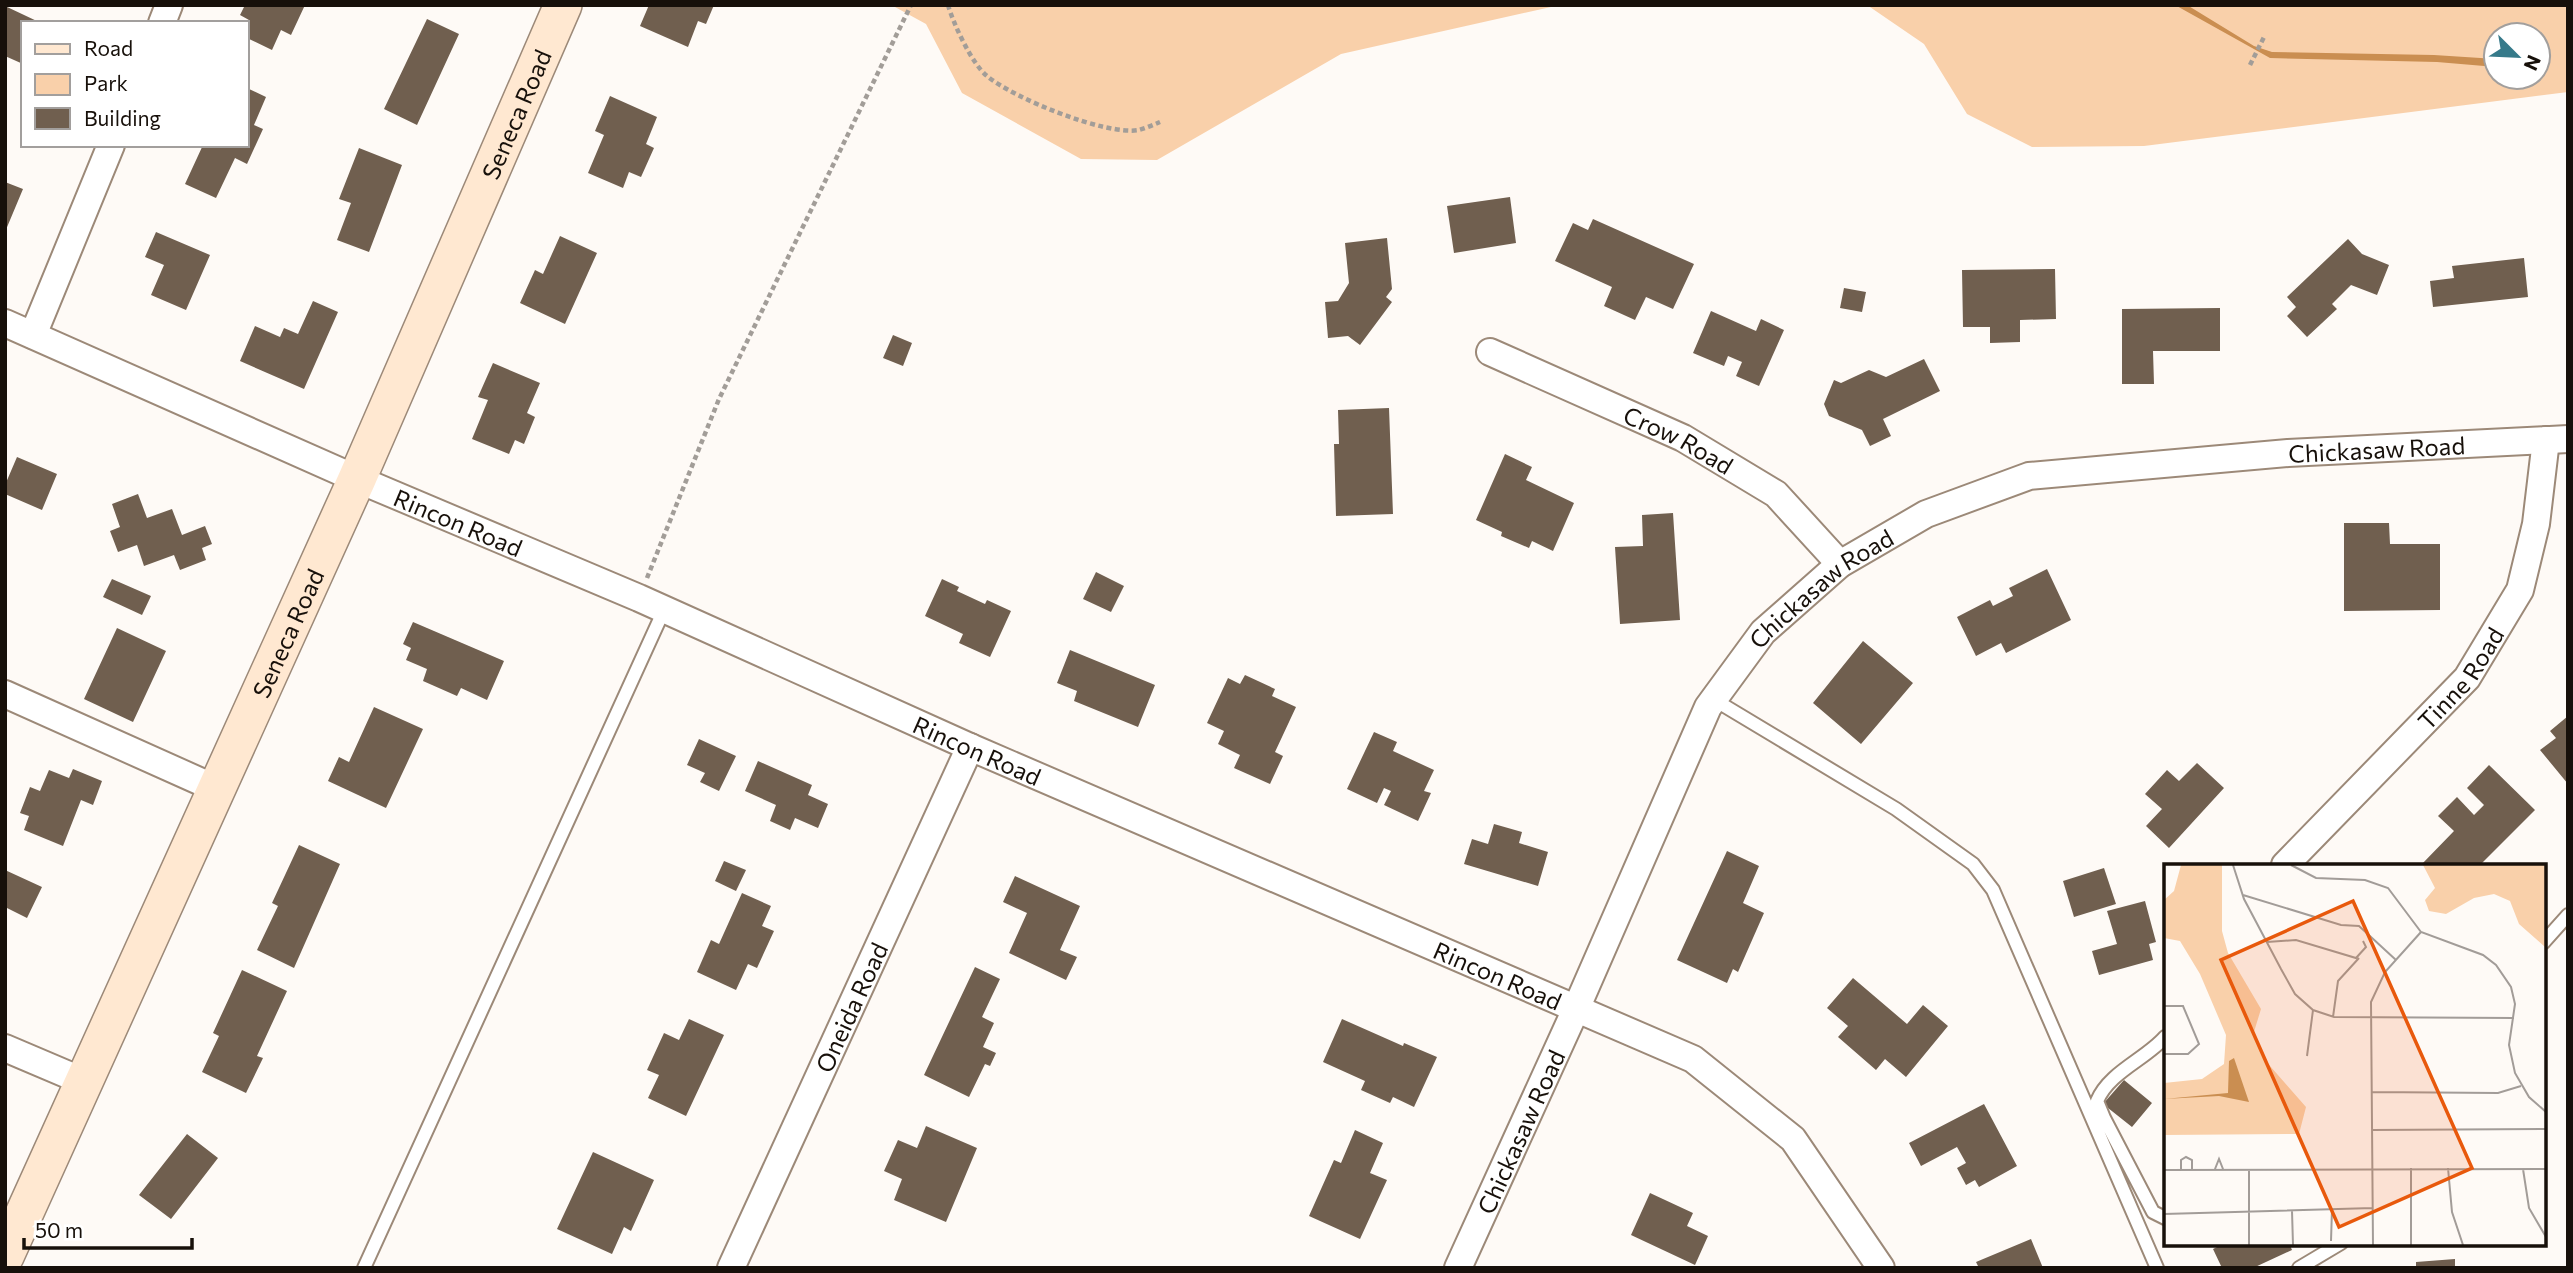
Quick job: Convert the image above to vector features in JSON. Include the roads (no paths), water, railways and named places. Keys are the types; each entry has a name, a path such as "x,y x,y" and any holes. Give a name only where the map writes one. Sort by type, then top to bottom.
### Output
{"street":[{"name":"Seneca Road","path":"5,1256 357,479 564,5"},
{"path":"33,335 110,147"},
{"name":"Rincon Road","path":"5,323 357,479 639,598 970,747 1693,1059 1793,1139 1881,1268"},
{"name":"Crow Road","path":"1490,352 1684,438 1776,494 1840,564"},
{"name":"Chickasaw Road","path":"1458,1268 1576,1009 1707,707 1763,632 1840,564 1926,514 2029,476 2288,453 2557,440"},
{"name":"Tinne Road","path":"2287,864 2467,678 2520,590 2557,440"},
{"path":"5,694 217,789"},
{"name":"Oneida Road","path":"730,1268 970,747"},
{"path":"5,1048 85,1082"}],"lane":[{"path":"364,1268 664,610"},
{"path":"1713,699 1896,809 1982,873 1993,890 2157,1268"},
{"path":"2545,941 2568,915"},
{"path":"2164,1038 2111,1081 2097,1101 2153,1212 2164,1218"},
{"path":"2299,1268 2338,1245"}]}
